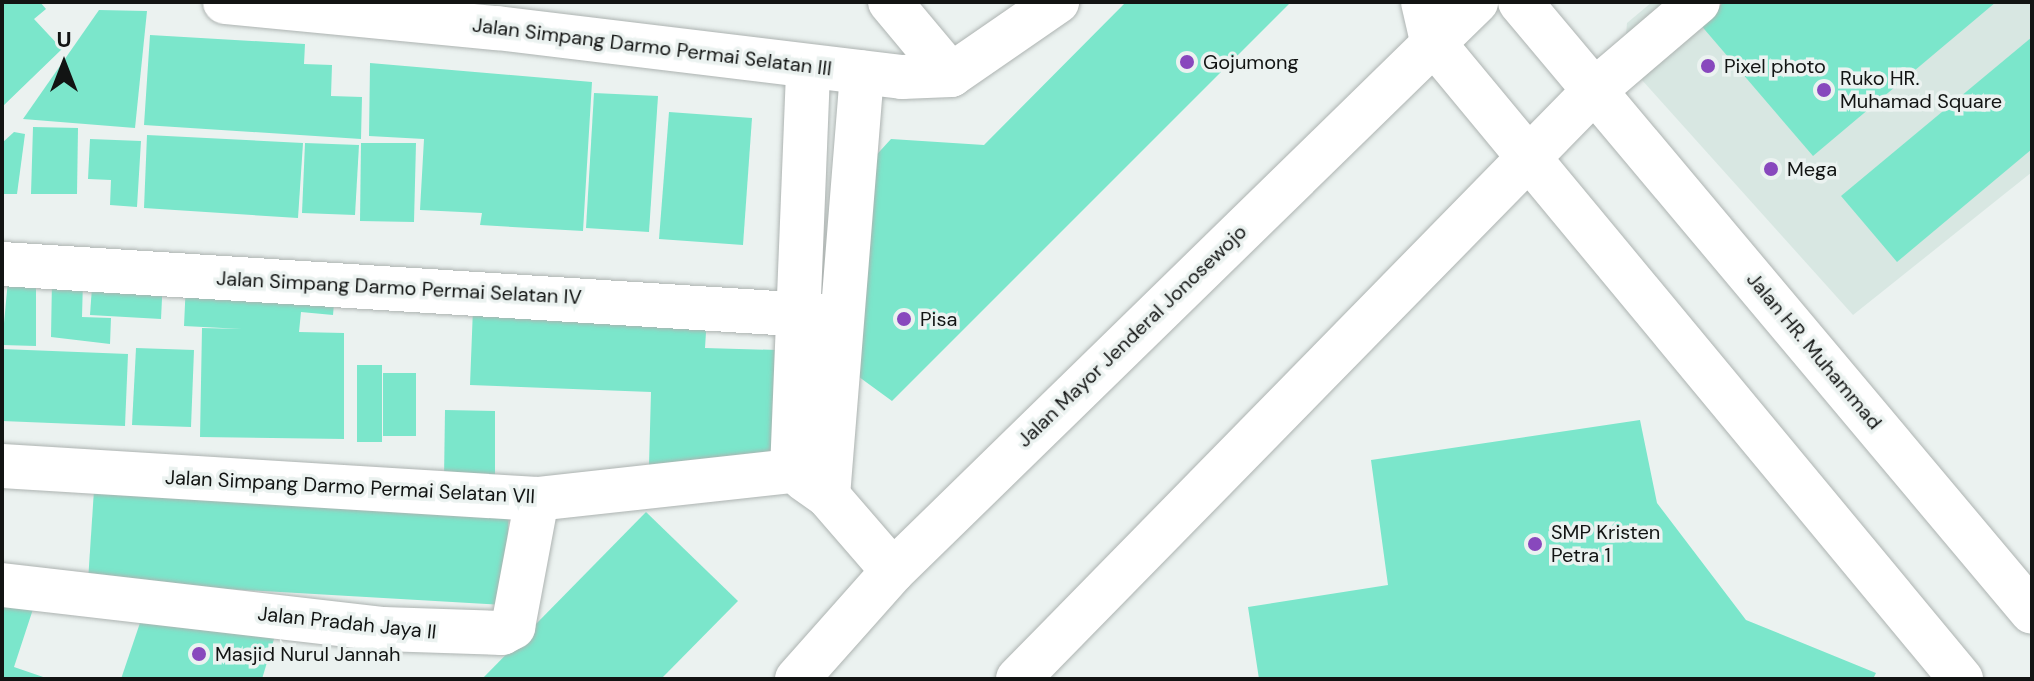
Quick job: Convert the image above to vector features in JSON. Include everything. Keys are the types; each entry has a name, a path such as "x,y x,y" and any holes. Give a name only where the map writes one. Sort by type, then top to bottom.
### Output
{"street":[{"name":"Jalan Simpang Darmo Permai Selatan III","path":"225,2 486,15 808,67 951,75"},
{"path":"890,2 951,75 1057,2"},
{"name":"Jalan Mayor Jenderal Jonosewojo","path":"797,679 893,571 1428,22 1476,2"},
{"name":"Jalan HR. Muhammad","path":"1520,2 2032,612"},
{"path":"1018,679 1529,152 1596,89 1698,2"},
{"path":"1428,22 1529,152 1961,679"},
{"path":"808,67 792,471 828,496 893,571"},
{"path":"828,496 862,72"},
{"name":"Jalan Simpang Darmo Permai Selatan IV","path":"2,264 840,317"},
{"name":"Jalan Simpang Darmo Permai Selatan VII","path":"2,466 537,499 792,471"},
{"name":"Jalan Pradah Jaya II","path":"2,585 383,629 502,633 513,627 537,499"}],"shaded area":[{"path":"1652,2 2032,2 2032,172 1853,315 1624,60 1627,23"}],"building":[{"path":"2,2 40,2 46,9 34,19 62,49 2,107"},
{"path":"1126,2 1291,2 892,401 844,366 859,174 891,139 984,145"},
{"name":"Ruko HR. Muhamad Square","path":"1724,2 1996,2 1813,156 1699,23"},
{"path":"99,10 147,11 135,128 23,119"},
{"path":"150,35 305,44 304,64 332,65 331,96 362,97 361,139 144,125"},
{"path":"2032,37 2032,149 1897,262 1841,196"},
{"path":"370,63 592,82 583,231 480,225 482,213 420,210 424,139 369,136"},
{"path":"594,93 658,96 649,232 586,228"},
{"path":"669,112 752,118 743,245 659,239"},
{"path":"33,127 78,128 77,194 31,194"},
{"path":"14,132 25,134 17,194 2,194 2,143"},
{"path":"147,135 303,143 298,218 144,208"},
{"path":"90,139 141,141 137,207 110,205 111,180 88,179"},
{"path":"305,143 359,145 355,215 302,213"},
{"path":"361,143 416,143 414,222 360,221"},
{"path":"9,269 36,270 36,346 2,345"},
{"path":"93,273 163,278 161,319 90,315"},
{"path":"52,279 83,280 82,317 111,318 110,344 51,337"},
{"path":"186,282 335,292 333,315 301,312 299,332 344,333 344,439 200,437 202,328 242,329 184,326"},
{"path":"473,308 707,316 705,348 777,350 774,468 649,465 651,392 470,385"},
{"path":"136,348 194,350 191,427 132,425"},
{"path":"2,349 128,354 125,426 2,421"},
{"path":"357,365 382,365 382,442 357,442"},
{"path":"383,373 416,373 416,436 383,436"},
{"path":"445,410 495,411 495,479 444,479"},
{"name":"SMP Kristen Petra 1","path":"1640,420 1657,503 1746,620 1876,673 1873,679 1259,679 1248,607 1388,585 1371,460"},
{"path":"94,490 509,513 504,605 88,581"},
{"path":"646,512 738,601 661,679 482,679"},
{"path":"2,601 35,603 14,667 49,679 2,679"},
{"name":"Masjid Nurul Jannah","path":"143,614 277,629 262,679 121,679"}],"place":[{"name":"Gojumong","path":"1187,62"},
{"name":"Pixel photo","path":"1708,66"},
{"name":"Ruko HR. Muhamad Square","path":"1824,90"},
{"name":"Mega","path":"1771,169"},
{"name":"Pisa","path":"904,319"},
{"name":"SMP Kristen Petra 1","path":"1535,544"},
{"name":"Masjid Nurul Jannah","path":"199,654"}]}
